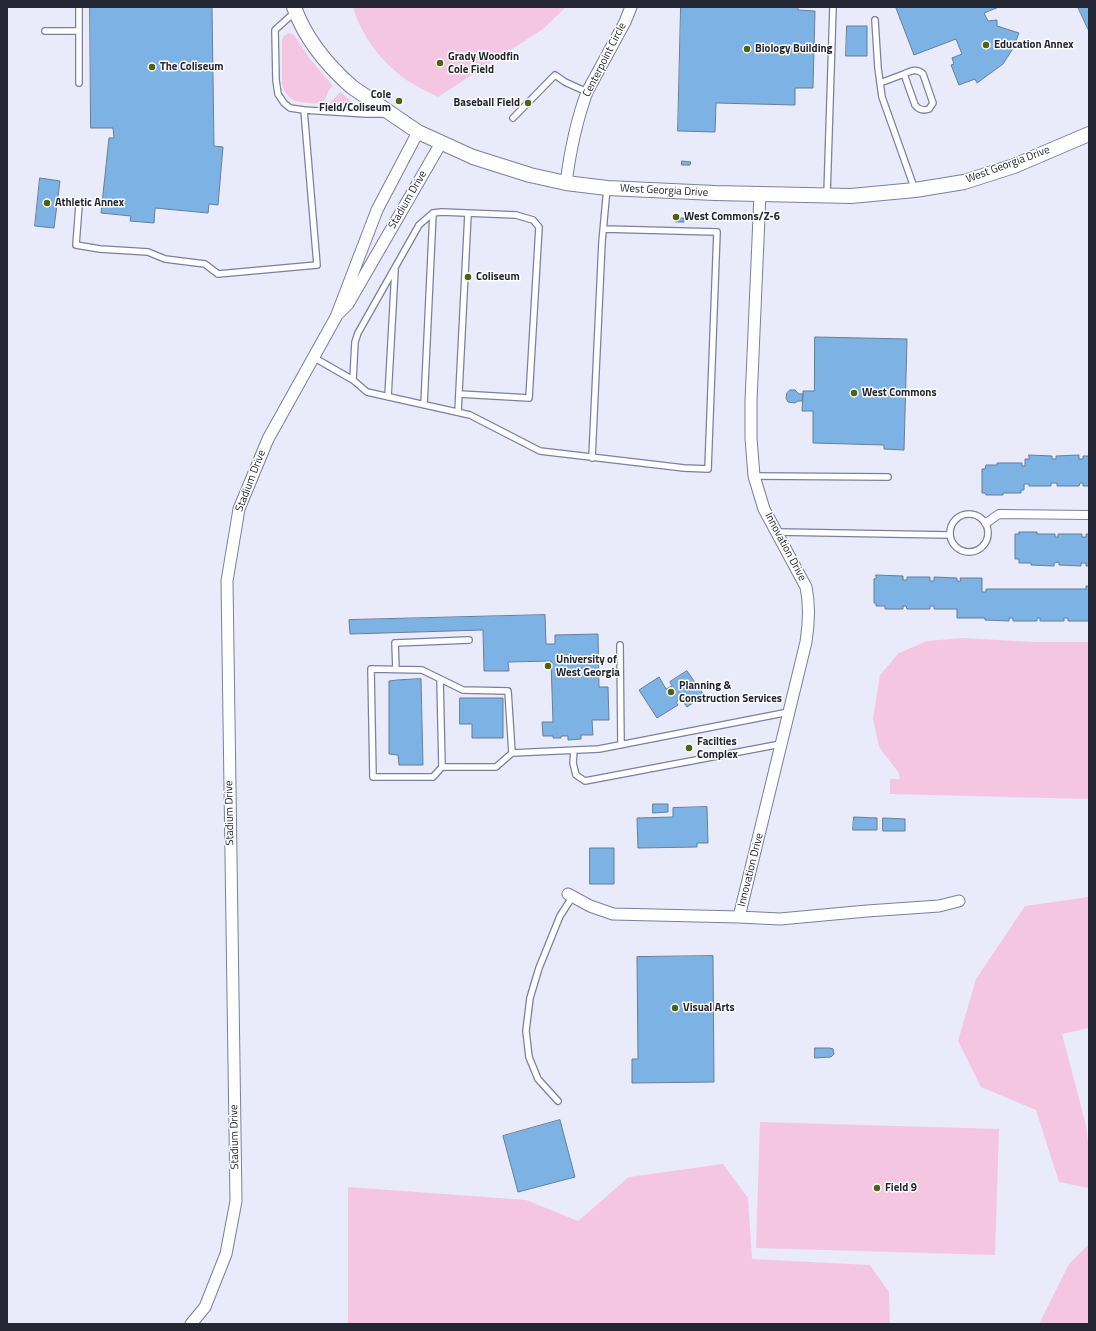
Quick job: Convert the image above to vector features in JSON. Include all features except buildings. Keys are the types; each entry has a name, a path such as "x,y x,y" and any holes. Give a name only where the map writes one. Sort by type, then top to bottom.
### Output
{"street":[{"name":"Centerpoint Circle","path":"566,183 577,124 587,92 625,22 631,7"},
{"name":"West Georgia Drive","path":"294,9 317,49 344,80 390,114 418,132 473,157 530,175 566,183 607,188 851,196 915,190 964,182 1014,166 1089,134"},
{"name":"Stadium Drive","path":"191,1324 205,1307 226,1254 236,1201 227,581 239,509 268,439 336,317 377,210 418,132"},
{"name":"Stadium Drive","path":"336,317 348,304 441,143"},
{"name":"Innovation Drive","path":"739,917 806,642 809,616 809,599 806,586 762,504 754,476 750,438 760,194"},
{"path":"986,523 999,514 1089,515"},
{"path":"571,895 590,906 613,914 780,919 940,906 959,901"}],"lane":[{"path":"78,7 79,83"},
{"path":"828,195 833,7"},
{"path":"294,9 274,30 276,80 278,94 284,103 290,108 304,110 390,114"},
{"path":"875,20 878,68 882,97 915,190"},
{"path":"45,31 79,31"},
{"path":"880,83 904,74 915,70 920,71 923,74 933,103 929,108 922,110 918,109 915,105 904,74"},
{"path":"513,118 555,75 565,82 587,92"},
{"path":"79,205 76,245 100,249 148,252 165,259 205,264 218,274 317,265 304,110"},
{"path":"592,458 607,188"},
{"path":"353,380 355,342 358,333 419,225 433,213 441,212 516,215 533,220 539,227 529,398 459,394"},
{"path":"424,405 433,213"},
{"path":"458,412 468,214"},
{"path":"313,357 353,380 367,392 470,415 540,451 684,468 708,469 717,232 604,228"},
{"path":"388,397 395,268"},
{"path":"754,476 888,477"},
{"path":"963,514 969,514 976,515 986,523 988,535 983,546 978,550 966,552 955,546 950,535 950,528 953,522 963,514"},
{"path":"776,532 950,535"},
{"path":"396,669 396,643 469,640"},
{"path":"620,645 621,745"},
{"path":"440,679 442,767 433,777 373,777 371,669 422,670 463,690 508,691 512,753"},
{"path":"442,767 496,767 512,753 599,749 789,712"},
{"path":"574,750 573,763 576,775 585,781 781,744"},
{"path":"558,1101 538,1079 529,1057 526,1031 530,998 539,968 560,916 571,895"}],"shaded area":[{"name":"Grady Woodfin Cole Field","path":"353,7 566,7 543,29 438,97 408,81 382,58 367,39"},
{"path":"289,33 294,35 310,59 333,86 329,90 323,104 303,103 297,101 288,96 284,90 282,83 282,40 284,36"},
{"path":"340,92 353,103 353,106 329,104"},
{"path":"963,638 1033,642 1089,642 1089,799 890,794 890,779 900,779 899,773 879,747 873,719 880,675 899,653 927,641"},
{"path":"1089,897 1089,1028 1062,1034 1086,1125 1089,1152 1089,1188 1059,1182 1036,1110 981,1087 958,1041 976,979 1025,906"},
{"name":"Field 9","path":"760,1122 999,1129 995,1255 756,1248"},
{"path":"723,1164 748,1198 752,1259 870,1265 889,1292 890,1324 348,1324 348,1187 526,1200 578,1221 629,1177"},
{"path":"1089,1244 1089,1324 1039,1324 1069,1264"}],"place":[{"name":"Education Annex","path":"986,45"},
{"name":"Biology Building","path":"747,49"},
{"name":"Grady Woodfin Cole Field","path":"440,63"},
{"name":"The Coliseum","path":"152,67"},
{"name":"Cole Field/Coliseum","path":"399,101"},
{"name":"Baseball Field","path":"528,103"},
{"name":"Athletic Annex","path":"47,203"},
{"name":"West Commons/Z-6","path":"676,217"},
{"name":"Coliseum","path":"468,277"},
{"name":"West Commons","path":"854,393"},
{"name":"University of West Georgia","path":"548,666"},
{"name":"Planning & Construction Services","path":"671,692"},
{"name":"Facilties Complex","path":"689,748"},
{"name":"Visual Arts","path":"675,1008"},
{"name":"Field 9","path":"877,1188"}]}
